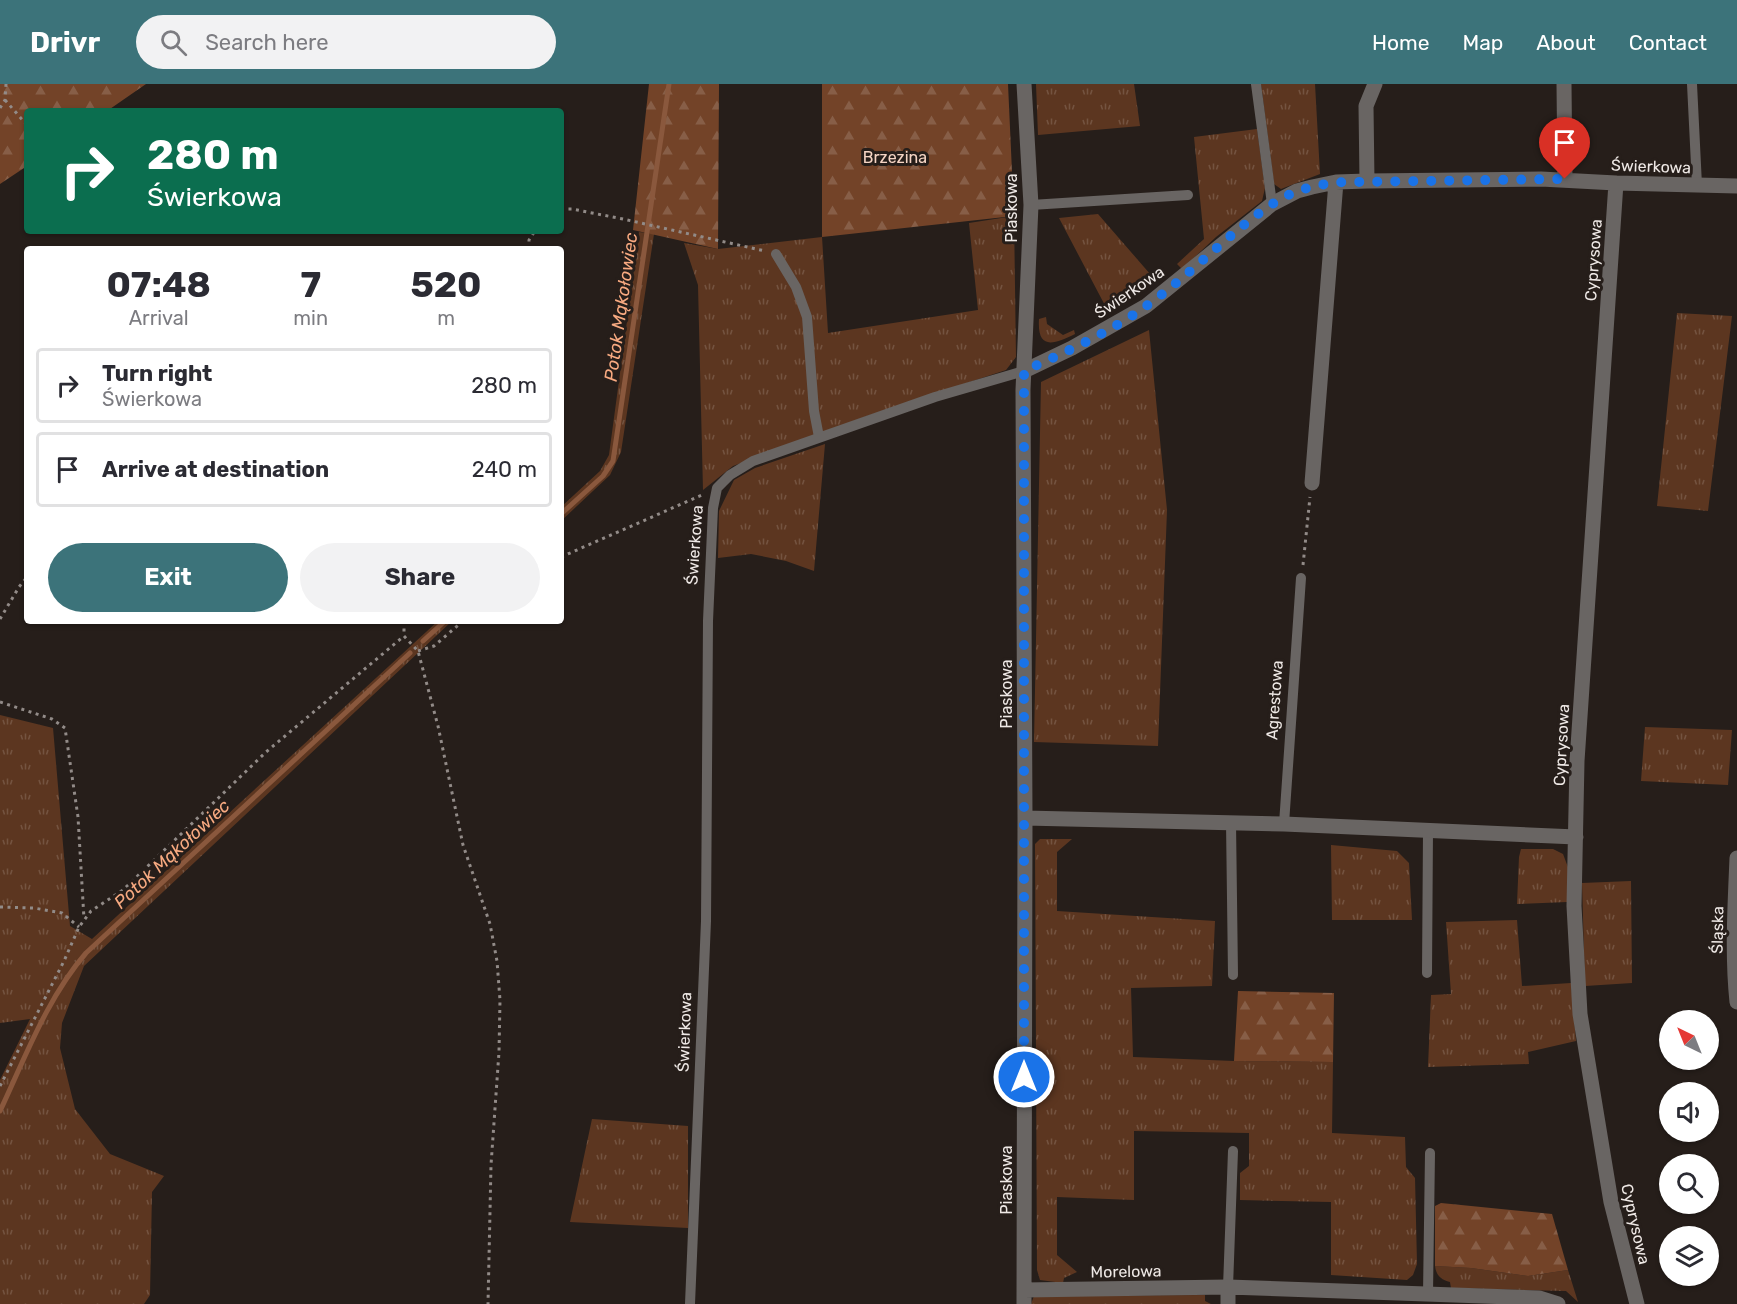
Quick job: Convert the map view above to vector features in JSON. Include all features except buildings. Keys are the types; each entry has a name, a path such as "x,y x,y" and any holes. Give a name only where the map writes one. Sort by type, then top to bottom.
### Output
{"street":[{"name":"Piaskowa","path":"1024,84 1031,205 1024,371 1024,1297"},
{"path":"1367,181 1366,106 1375,84"},
{"path":"1564,84 1565,179"},
{"name":"Świerkowa","path":"1024,371 1060,354 1146,306 1272,204 1297,191 1336,182 1367,181 1565,179 1616,183 1737,186"},
{"path":"1312,483 1336,182"},
{"name":"Cyprysowa","path":"1616,183 1577,760 1574,906 1580,1014 1611,1202 1636,1304"},
{"path":"1025,818 1231,822 1576,837"},
{"name":"Śląska","path":"1737,858 1737,1002"},
{"path":"1228,1287 1228,1304"},
{"name":"Morelowa","path":"1024,1297 1090,1290 1228,1287 1428,1299 1539,1298 1557,1304"}],"lane":[{"path":"1256,84 1272,204"},
{"path":"1692,84 1697,185"},
{"path":"1031,205 1188,195"},
{"path":"776,254 796,287 807,317 814,411 819,437"},
{"name":"Świerkowa","path":"690,1304 706,921 708,621 713,508 717,488 730,475 753,461 935,397 1024,371"},
{"name":"Agrestowa","path":"1284,824 1301,578"},
{"path":"1231,822 1233,975"},
{"path":"1427,973 1428,831"},
{"path":"1228,1287 1233,1151"},
{"path":"1428,1299 1430,1153"}],"path":[{"path":"0,108 5,100 6,84"},
{"path":"5,100 24,121"},
{"path":"564,209 636,222 776,254"},
{"path":"1301,578 1312,483"},
{"path":"564,556 717,488"},
{"path":"0,619 24,581"},
{"path":"404,624 404,636 418,651 438,726 462,845 490,924 497,961 500,1041 491,1165 488,1304"},
{"path":"418,651 434,646 460,624"},
{"path":"0,1086 79,927 92,911 123,890 266,752 404,636"},
{"path":"0,702 52,719 64,728 78,818 84,920"},
{"path":"0,907 34,908 63,913 79,927"}],"green space":[{"path":"0,84 146,84 111,108 24,108 24,168 0,184"},
{"path":"649,84 719,84 718,249 633,230"},
{"name":"Brzezina","path":"822,84 1008,84 1014,216 822,237"},
{"path":"1036,84 1134,84 1140,126 1038,135"},
{"path":"1261,84 1315,84 1320,174 1281,189 1274,184"},
{"path":"1257,129 1265,188 1262,201 1216,237 1182,269 1177,264 1204,239 1194,137"},
{"path":"1098,214 1157,282 1109,313 1059,218"},
{"path":"1014,216 1016,357 1006,370 867,416 733,466 703,490 698,285 684,243 718,249 822,237 828,333 978,310 969,223"},
{"path":"639,232 654,234 621,452 610,475 564,518 564,504 600,471 609,455"},
{"path":"1677,313 1732,316 1708,511 1657,506"},
{"path":"1046,317 1047,324 1063,335 1074,330 1075,334 1054,342 1044,340 1039,329 1039,319"},
{"path":"1149,330 1167,510 1158,746 1034,742 1041,382"},
{"path":"825,444 814,571 786,561 751,554 718,558 719,511 734,480 755,468"},
{"path":"435,624 449,624 84,966 62,1023 60,1048 75,1109 110,1154 164,1176 152,1192 150,1295 144,1304 0,1304 0,1080 30,1019 0,1023 0,715 53,728 70,926 92,939"},
{"path":"1645,727 1732,730 1728,785 1641,781"},
{"path":"1040,839 1072,839 1057,852 1057,911 1215,921 1212,986 1131,988 1133,1057 1333,1062 1332,1133 1405,1137 1406,1167 1415,1178 1417,1264 1413,1275 1407,1280 1331,1275 1331,1202 1240,1200 1240,1173 1249,1166 1249,1133 1134,1131 1134,1200 1057,1197 1057,1255 1077,1272 1064,1278 1063,1283 1040,1280 1037,1270 1035,844"},
{"path":"1331,845 1397,851 1409,863 1412,920 1332,920"},
{"path":"1521,849 1553,849 1563,854 1569,870 1567,902 1517,904"},
{"path":"1631,881 1632,983 1585,986 1582,883"},
{"path":"1517,920 1522,986 1571,983 1576,1041 1528,1052 1529,1064 1428,1067 1431,995 1451,994 1446,922"},
{"path":"1238,991 1334,993 1333,1062 1234,1061"},
{"path":"592,1119 688,1126 688,1228 570,1222"},
{"path":"1441,1203 1552,1214 1568,1270 1528,1276 1471,1268 1435,1266 1435,1206"},
{"path":"1435,1266 1471,1268 1528,1276 1568,1270 1578,1302 1566,1291 1451,1288 1450,1282 1444,1280 1436,1272"},
{"path":"1205,1295 1205,1301 1211,1304 1031,1304 1034,1296"}],"waterway":[{"name":"Potok Mąkołowiec","path":"564,511 603,476 613,461 669,84"},
{"name":"Potok Mąkołowiec","path":"423,641 442,624"},
{"name":"Potok Mąkołowiec","path":"0,1111 48,1009 86,953 410,653"}],"route":[{"path":"1024,1077 1024,371 1122,321 1146,306 1169,290 1256,216 1272,204 1297,191 1336,182 1565,179"}]}
